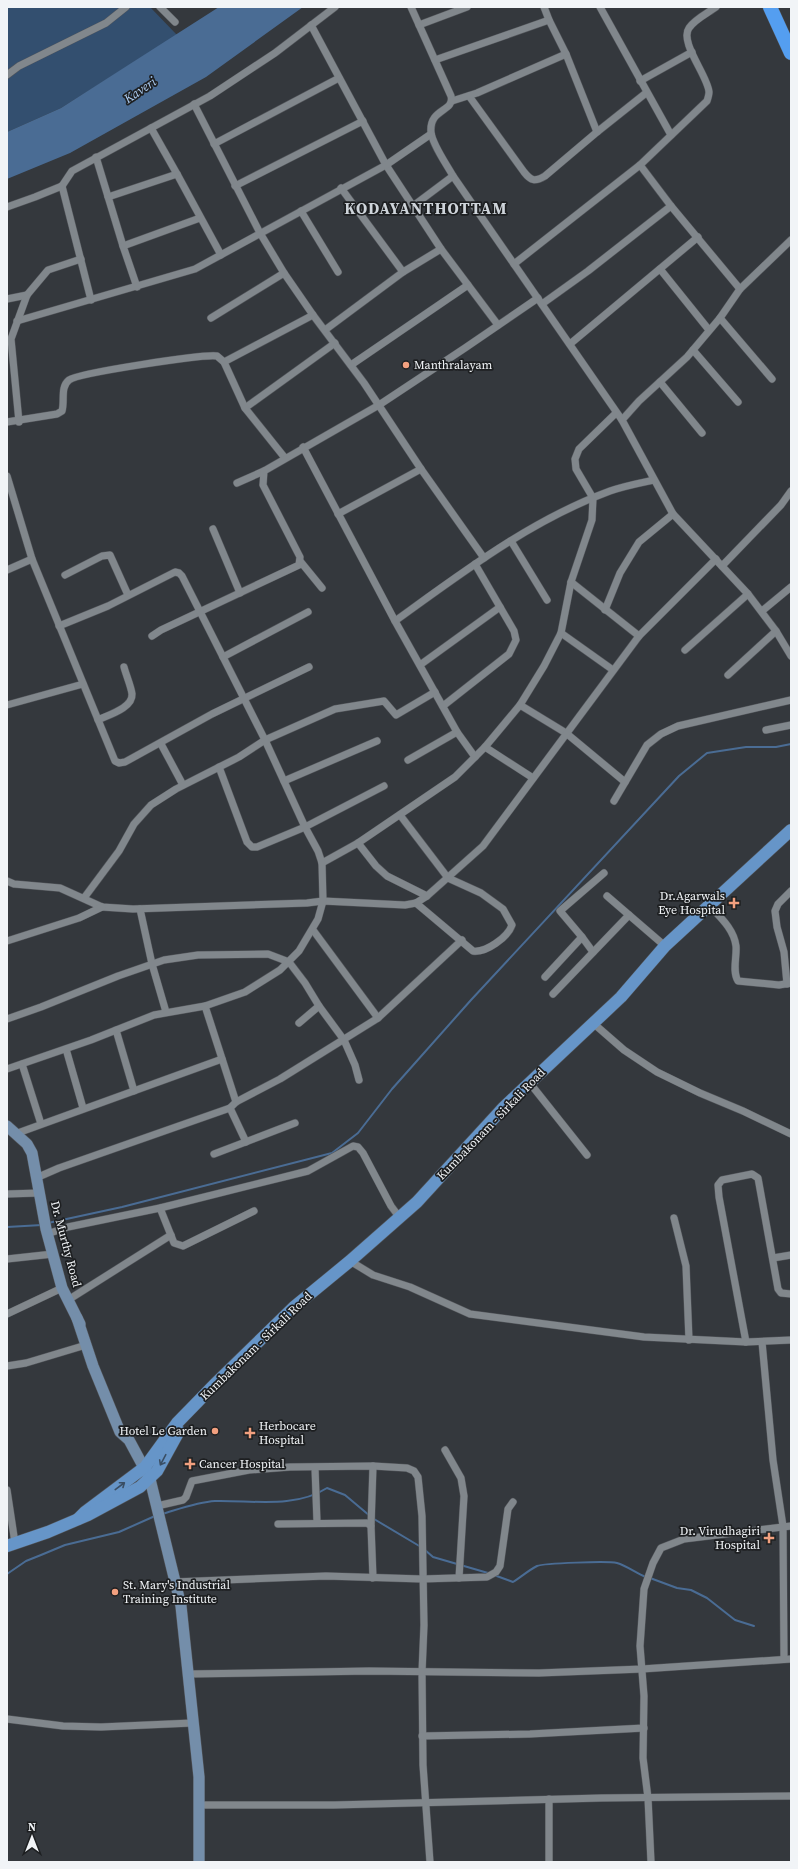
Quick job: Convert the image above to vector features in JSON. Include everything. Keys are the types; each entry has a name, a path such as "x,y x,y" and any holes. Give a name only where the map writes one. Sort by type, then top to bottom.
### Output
{"highway":[{"path":"770,7 791,53"}],"main road":[{"name":"Kumbakonam - Sirkali Road","path":"78,1519 85,1512 145,1467 187,1413 294,1307 400,1218 529,1082 621,997 665,946 791,830"},
{"name":"Dr. Murthy Road","path":"13,1132 36,1177 47,1232 62,1288 91,1345 128,1430 129,1440"},
{"name":"Dr. Murthy Road","path":"77,1318 120,1432 129,1440 145,1467 150,1479 181,1606 189,1674 192,1723 199,1777 199,1862"},
{"name":"Kumbakonam - Sirkali Road","path":"11,1544 48,1532 88,1516 140,1487 150,1479 160,1467 187,1413"}],"street":[{"path":"7,75 19,66 106,23 126,7"},
{"path":"160,7 175,22"},
{"path":"7,207 62,186 72,171 210,96 275,53 335,7"},
{"path":"412,7 452,102"},
{"path":"420,24 467,7"},
{"path":"544,7 566,54 597,132"},
{"path":"600,7 671,136"},
{"path":"514,264 640,165 707,100 709,92 692,52 687,35 688,29 716,7"},
{"path":"435,60 549,20"},
{"path":"311,25 386,165 441,248 498,326"},
{"path":"640,80 692,52"},
{"path":"566,54 452,102 436,114 431,124 431,134 453,176 622,420 673,514 748,594 776,631 791,656"},
{"path":"214,144 339,78"},
{"path":"469,96 524,172 533,181 539,180 545,176 646,93"},
{"path":"194,104 260,233 284,273 313,315 351,365 421,469 484,558"},
{"path":"235,186 363,121"},
{"path":"151,128 220,255"},
{"path":"17,320 92,300 195,269 341,188 386,165 431,134"},
{"path":"96,158 137,286"},
{"path":"640,165 671,206 740,289"},
{"path":"108,197 177,174"},
{"path":"413,206 453,176"},
{"path":"62,186 92,300"},
{"path":"341,188 403,272"},
{"path":"237,483 264,471 303,447 379,405 498,326 588,271 671,206"},
{"path":"301,211 338,272"},
{"path":"123,246 200,218"},
{"path":"570,344 698,237"},
{"path":"622,420 693,350 720,318 740,289 791,240"},
{"path":"325,330 403,272 441,248"},
{"path":"19,422 11,350 11,339 17,320 27,295 48,270 81,259"},
{"path":"660,269 710,330"},
{"path":"211,318 284,273"},
{"path":"351,365 468,285"},
{"path":"7,299 27,295"},
{"path":"224,362 313,315"},
{"path":"720,318 772,379"},
{"path":"244,408 335,343"},
{"path":"693,350 738,402"},
{"path":"7,422 19,422 57,414 62,411 65,383 75,376 212,355 217,356 224,362 244,408 285,458"},
{"path":"660,382 702,433"},
{"path":"322,863 358,843 455,777 485,747 520,705 544,666 561,633 571,582 592,520 593,498 576,469 575,459 579,449 616,413"},
{"path":"303,447 420,666 457,732 475,756"},
{"path":"338,514 421,469"},
{"path":"264,471 263,485 300,557 300,561 322,588"},
{"path":"7,476 32,559 113,757 119,763 125,762 161,744 243,698 309,667"},
{"path":"395,621 475,564 536,526 612,490 654,480"},
{"path":"722,566 781,505 791,491"},
{"path":"606,610 620,573 639,542 673,514"},
{"path":"213,529 240,593"},
{"path":"511,541 547,600"},
{"path":"65,575 102,556 110,555 128,595"},
{"path":"7,570 32,559"},
{"path":"9,884 60,888 102,907 140,908 307,903 323,901 406,905 416,903 427,896 483,846 639,636 716,559"},
{"path":"152,636 161,630 296,568 300,561"},
{"path":"443,706 510,654 516,640 514,631 475,564"},
{"path":"7,1069 166,1012 205,1006 245,992 280,970 299,951 313,930 323,901 322,863 318,851 305,827 265,740 182,576 179,573 174,572 102,608 59,626"},
{"path":"571,582 639,636"},
{"path":"762,611 791,587"},
{"path":"685,650 748,594"},
{"path":"420,666 500,607"},
{"path":"223,657 308,612"},
{"path":"728,675 776,631"},
{"path":"561,633 613,670"},
{"path":"98,720 123,707 131,699 132,694 124,667"},
{"path":"7,705 83,684"},
{"path":"84,898 119,851 134,824 151,805 183,785 240,757 265,740 335,709 384,701 396,715 435,692"},
{"path":"614,801 647,745 661,734 678,726 791,700"},
{"path":"520,705 566,733 625,782"},
{"path":"766,730 791,725"},
{"path":"408,760 457,732"},
{"path":"284,781 377,742"},
{"path":"161,744 183,785"},
{"path":"485,747 533,778"},
{"path":"220,767 249,845 257,847 305,827 384,786"},
{"path":"400,815 448,878 481,893 503,909 512,925 510,931 486,950 480,952 473,951 462,940 416,903"},
{"path":"358,843 376,866 387,876 427,896"},
{"path":"593,952 560,911 604,873"},
{"path":"708,905 731,930 736,946 735,969 738,981 779,985 789,984 775,911 778,904 791,892"},
{"path":"607,896 665,946"},
{"path":"7,941 79,918 102,907"},
{"path":"140,908 152,964 166,1012"},
{"path":"553,994 629,915"},
{"path":"313,930 378,1018"},
{"path":"545,977 582,937"},
{"path":"36,1177 230,1108 236,1102 280,1080 378,1018 462,940"},
{"path":"7,1019 164,960 198,955 268,954 289,962 305,983 319,1006 344,1040 355,1065 359,1080"},
{"path":"205,1006 236,1102"},
{"path":"299,1023 319,1006"},
{"path":"593,1023 624,1050 657,1072 791,1134"},
{"path":"116,1030 134,1091"},
{"path":"66,1049 83,1108"},
{"path":"13,1132 41,1124 222,1059"},
{"path":"22,1064 41,1124"},
{"path":"529,1082 587,1155"},
{"path":"230,1108 246,1142"},
{"path":"214,1154 295,1123"},
{"path":"47,1232 160,1208 308,1170 353,1146 358,1147 363,1153 391,1206 400,1218"},
{"path":"746,1342 719,1197 718,1185 722,1180 752,1174 758,1178 778,1288 781,1293 791,1294"},
{"path":"7,1194 39,1193"},
{"path":"160,1208 174,1243 183,1246 254,1211"},
{"path":"674,1218 686,1266 689,1340"},
{"path":"68,1300 171,1235"},
{"path":"7,1259 53,1254"},
{"path":"773,1258 791,1255"},
{"path":"350,1261 373,1275 410,1287 470,1314 644,1337 746,1342 791,1340"},
{"path":"7,1314 62,1288"},
{"path":"189,1674 422,1672 539,1673 642,1669 788,1659 783,1526 774,1460 762,1342"},
{"path":"7,1366 26,1363 86,1345"},
{"path":"445,1450 462,1478 464,1496 459,1578"},
{"path":"373,1466 371,1526 373,1578"},
{"path":"158,1508 182,1500 186,1497 192,1481 199,1478 249,1470 373,1466 407,1468 414,1471 418,1477 422,1516 424,1625 422,1736 430,1862"},
{"path":"315,1468 317,1522"},
{"path":"7,1490 11,1544"},
{"path":"174,1582 326,1576 422,1579 487,1577 496,1572 500,1566 508,1509 513,1502"},
{"path":"278,1524 317,1522 366,1523 371,1526"},
{"path":"652,1862 648,1798 643,1758 644,1728 640,1646 644,1589 653,1563 661,1548 684,1539 791,1526"},
{"path":"7,1719 63,1726 101,1727 192,1723"},
{"path":"422,1736 530,1734 644,1728"},
{"path":"199,1805 334,1805 791,1796"},
{"path":"549,1800 549,1862"}],"shaded area":[{"path":"7,7 150,7 177,35 61,108 7,132"}],"water":[{"name":"Kaveri","path":"219,7 303,7 206,77 70,153 7,179 7,132 61,108"}],"waterway":[{"path":"48,1223 122,1207 332,1153 358,1133 392,1089 471,1000 679,776 707,753 746,747 776,747 791,744"},
{"path":"7,1227 42,1225"},
{"path":"162,1514 188,1506 215,1501 272,1502 301,1499 314,1495 327,1488 345,1495 370,1516"},
{"path":"7,1574 26,1561 65,1545 119,1532 155,1516"},
{"path":"374,1519 421,1547"},
{"path":"425,1550 433,1557 488,1573"},
{"path":"494,1575 513,1582 537,1566 563,1563 602,1562 617,1563 646,1577"},
{"path":"650,1578 677,1588 691,1590 707,1598 735,1620 754,1626"}],"place":[{"name":"Manthralayam","path":"406,365"},
{"name":"Dr.Agarwals Eye Hospital","path":"734,903"},
{"name":"Hotel Le Garden","path":"215,1431"},
{"name":"Herbocare Hospital","path":"250,1433"},
{"name":"Cancer Hospital","path":"190,1464"},
{"name":"Dr. Virudhagiri Hospital","path":"769,1538"},
{"name":"St. Mary's Industrial Training Institute","path":"115,1592"}],"district":[{"name":"KODAYANTHOTTAM","path":"426,208"}]}
